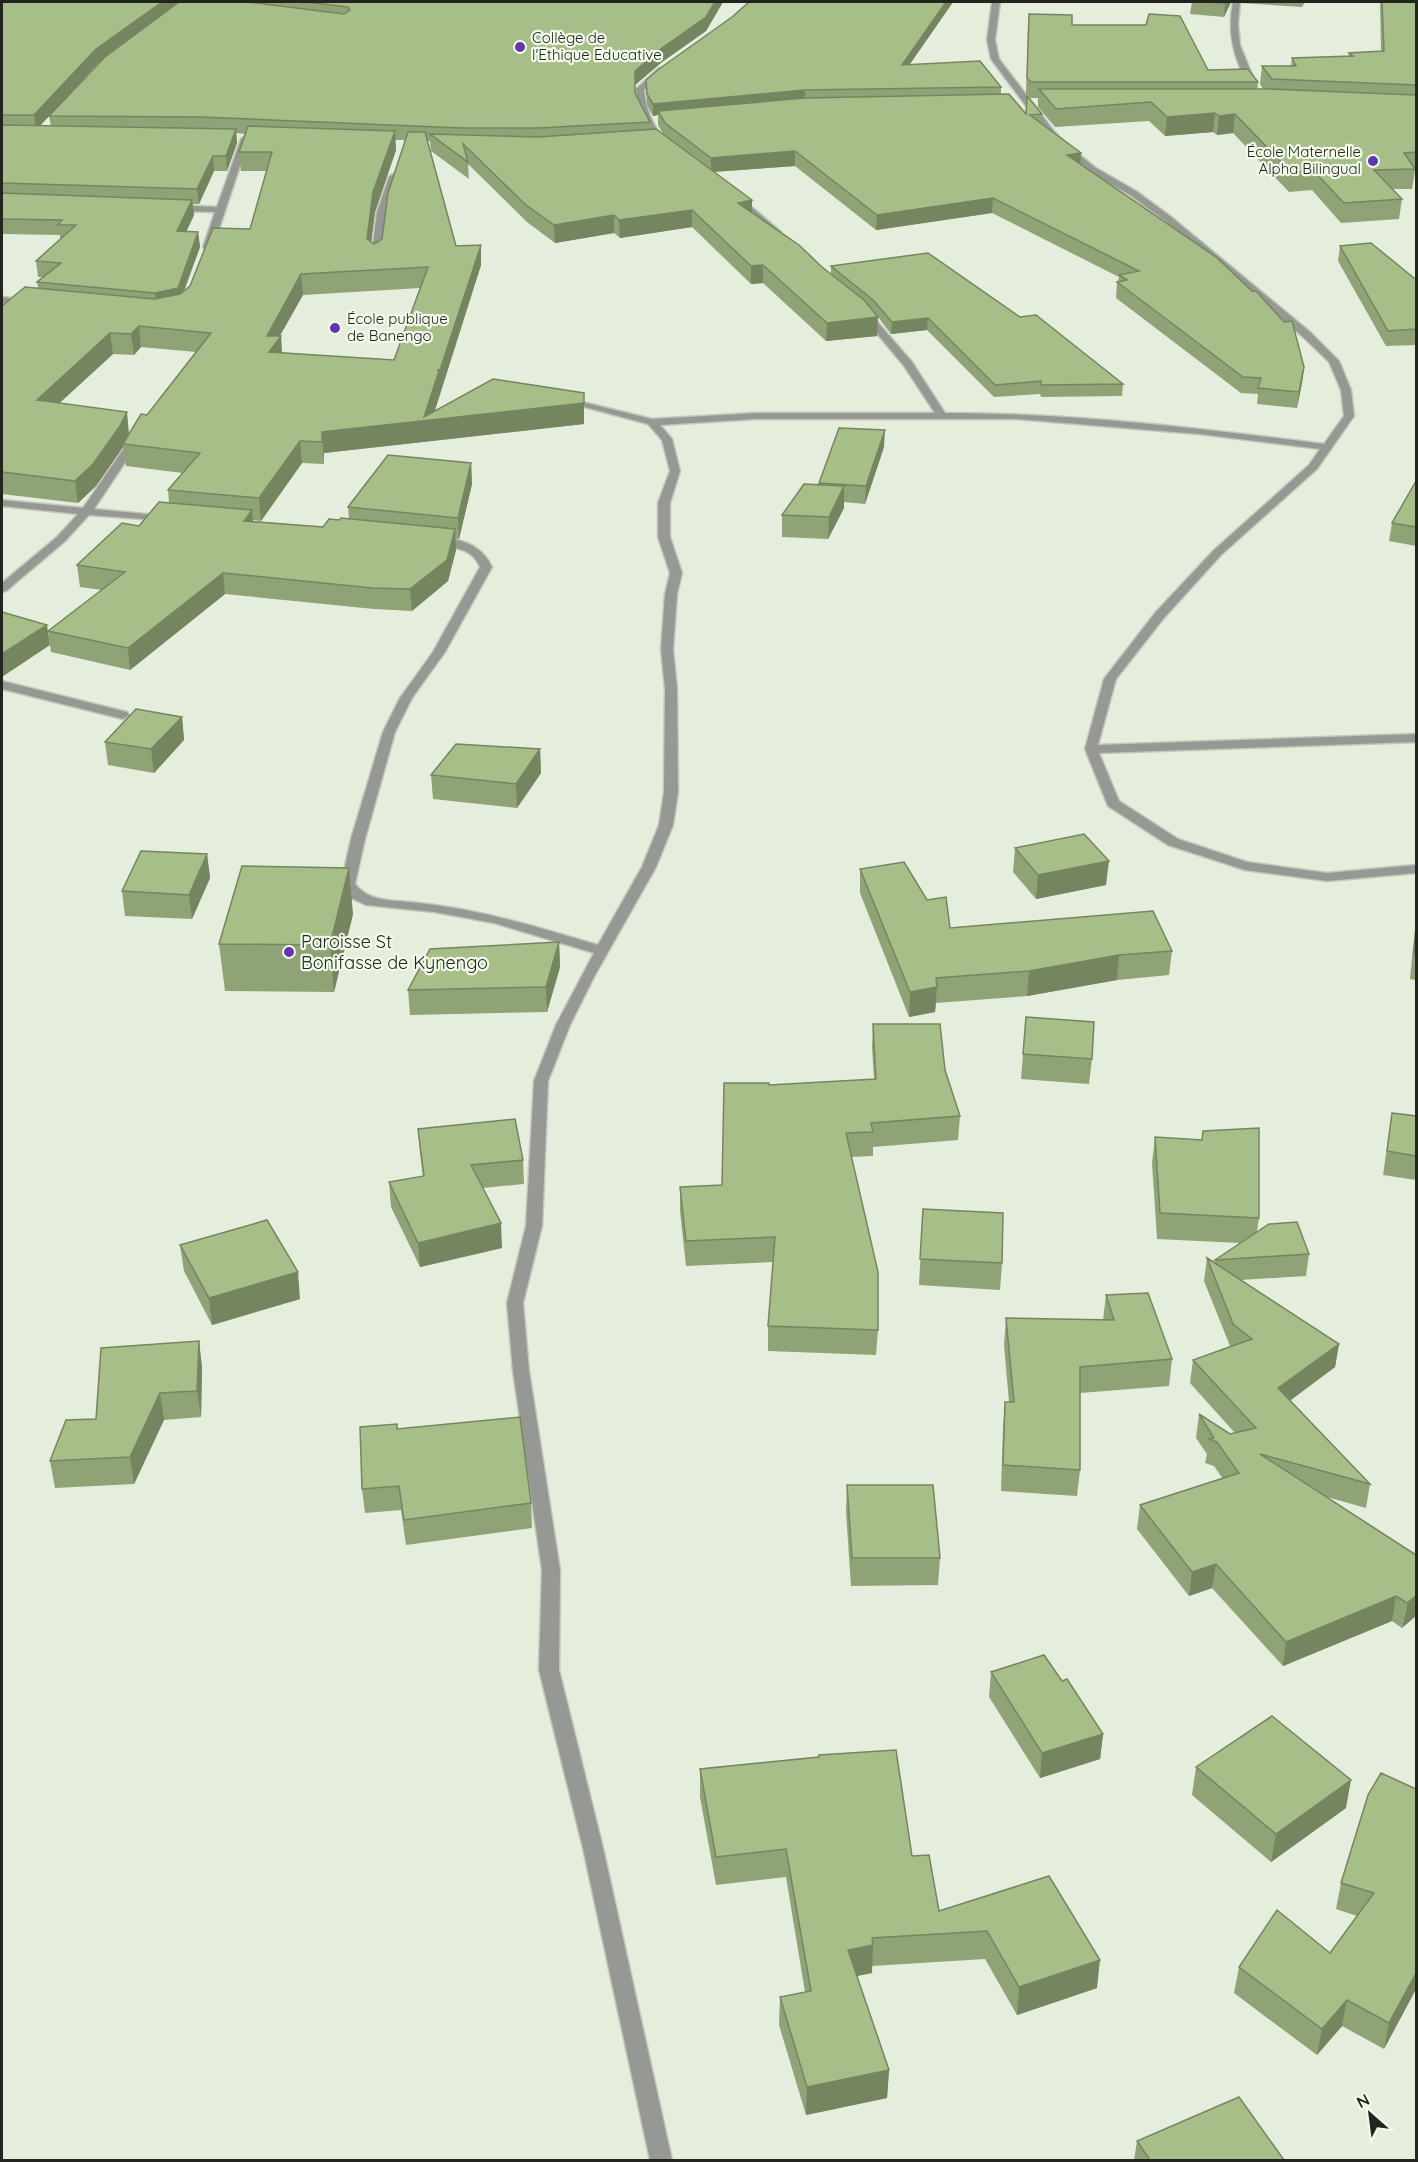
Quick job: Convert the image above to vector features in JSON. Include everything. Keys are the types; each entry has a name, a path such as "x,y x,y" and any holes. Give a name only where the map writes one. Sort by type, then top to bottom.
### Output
{"street":[{"path":"996,2 991,40 995,59 1064,147 1093,170 1133,193 1167,218 1269,301 1334,361 1346,390 1349,416 1313,467 1217,553 1159,616 1110,679 1091,749 1113,803 1173,842 1245,866 1327,877 1416,869"},
{"path":"1236,2 1233,34 1242,69 1261,93"},
{"path":"670,64 640,89 641,106 659,140 677,155"},
{"path":"1011,103 1038,103"},
{"path":"648,121 659,120"},
{"path":"234,139 256,140"},
{"path":"206,254 245,139"},
{"path":"648,141 659,140"},
{"path":"376,259 382,212 397,166"},
{"path":"726,191 763,219 787,242"},
{"path":"165,208 221,210"},
{"path":"2,300 45,304"},
{"path":"860,309 868,315 908,364 942,416"},
{"path":"551,395 601,406 652,422 756,416 1016,416 1112,423 1326,447"},
{"path":"652,422 667,439 675,471 664,503 664,537 676,573 671,594 667,649 671,689 671,792 666,825 649,867 600,950 563,1025 541,1081 534,1226 515,1303 521,1371 551,1570 549,1670 593,1848 661,2160"},
{"path":"2,590 61,539 86,512 130,449 139,430"},
{"path":"2,503 179,520"},
{"path":"428,541 466,546 483,558 486,567 439,652 406,698 389,732 358,839 348,884 356,895 371,902 434,908 496,919 600,950"},
{"path":"2,685 123,715"},
{"path":"1091,749 1416,738"}],"building":[{"path":"2,2 162,2 96,49 34,115 2,115"},
{"path":"179,2 247,2 344,14 350,10 348,7 306,2 715,2 706,17 662,48 635,71 635,93 650,122 538,128 462,128 201,117 49,116 105,57"},
{"path":"749,2 946,2 902,65 980,61 1001,87 805,90 653,104 647,94 646,80"},
{"path":"1382,2 1416,2 1416,85 1272,79 1262,66 1296,66 1292,58 1353,56 1349,53 1384,51"},
{"path":"1029,14 1072,15 1072,25 1146,25 1149,14 1180,16 1208,70 1248,69 1258,82 1031,82 1027,78"},
{"path":"1039,89 1269,89 1416,95 1416,152 1404,153 1415,169 1374,170 1402,199 1344,203 1314,171 1291,172 1235,114 1219,116 1215,113 1167,117 1151,102 1056,109"},
{"path":"1009,94 1026,114 1027,96 1042,114 1030,115 1081,153 1067,155 1216,257 1252,291 1256,291 1284,322 1292,321 1304,367 1299,392 1258,388 1261,378 1243,377 1117,282 1127,280 1119,275 1139,271 993,198 877,215 795,151 711,158 665,123 658,111 805,98"},
{"path":"2,125 236,129 226,156 213,156 197,189 2,183"},
{"path":"248,126 395,131 373,192 367,239 374,244 382,239 388,193 408,132 425,132 456,246 481,245 440,370 437,370 439,371 424,417 493,379 584,393 584,403 322,432 322,442 300,441 259,498 168,490 200,453 123,444 141,414 147,415 211,333 139,326 131,334 110,333 37,400 127,412 120,426 93,464 75,481 2,472 2,306 25,287 154,299 180,294 190,286 213,228 250,229 272,152 239,152","holes":["428,267 394,360 269,352 281,336 267,336 301,274"]},
{"path":"656,129 752,200 738,203 799,245 822,267 864,300 878,317 827,323 763,265 751,266 692,210 619,220 614,215 554,225 526,205 463,144 468,162 430,134 538,137"},
{"path":"2,193 192,200 177,231 198,232 178,288 155,293 37,282 61,263 36,261 76,225 58,225 62,220 2,219"},
{"path":"1371,243 1416,278 1416,329 1388,331 1340,246"},
{"path":"928,253 1020,317 1036,315 1123,384 1041,385 1041,381 995,385 928,318 892,322 873,300 831,266"},
{"path":"839,428 885,430 866,486 819,483"},
{"path":"388,455 471,463 458,518 348,507"},
{"path":"1416,481 1416,527 1392,523"},
{"path":"804,484 844,486 829,517 782,515"},
{"path":"159,502 252,510 244,521 323,527 329,519 339,520 341,518 455,529 447,560 410,589 372,588 223,573 128,648 48,631 125,572 77,565 122,523 139,526"},
{"path":"2,612 47,625 2,654"},
{"path":"136,709 182,717 151,749 105,742"},
{"path":"456,744 540,749 516,784 431,775"},
{"path":"1084,834 1109,861 1038,875 1015,848"},
{"path":"141,851 207,854 189,895 122,891"},
{"path":"904,862 927,900 946,897 950,928 1153,911 1172,951 1119,955 1029,971 936,978 937,987 910,992 860,869"},
{"path":"242,866 349,868 330,945 219,944"},
{"path":"1416,924 1416,956 1414,955"},
{"path":"559,942 546,987 408,990 430,949"},
{"path":"1026,1017 1094,1022 1092,1059 1023,1054"},
{"path":"873,1024 940,1024 945,1070 960,1116 871,1123 873,1132 846,1133 878,1272 878,1330 768,1326 775,1237 686,1241 680,1187 722,1185 724,1083 769,1083 769,1085 876,1079"},
{"path":"1392,1113 1416,1116 1416,1156 1387,1151"},
{"path":"515,1119 523,1160 471,1165 501,1223 418,1243 389,1182 424,1176 418,1129"},
{"path":"1259,1128 1259,1218 1160,1213 1155,1137 1202,1140 1203,1131"},
{"path":"923,1209 1003,1213 1002,1263 920,1259"},
{"path":"267,1220 298,1272 209,1298 180,1245"},
{"path":"1297,1222 1309,1254 1215,1260 1269,1224"},
{"path":"1207,1258 1339,1344 1278,1388 1370,1484 1260,1454 1416,1555 1416,1596 1407,1603 1396,1596 1286,1642 1216,1564 1192,1572 1140,1505 1239,1473 1217,1442 1209,1439 1214,1438 1199,1414 1230,1434 1256,1428 1193,1360 1252,1339 1233,1324"},
{"path":"1148,1293 1172,1359 1080,1367 1080,1470 1003,1465 1005,1402 1014,1402 1006,1318 1114,1320 1106,1295"},
{"path":"199,1341 197,1391 160,1393 130,1457 50,1461 66,1420 96,1419 101,1348"},
{"path":"520,1417 531,1503 404,1520 399,1486 362,1489 360,1427 397,1424 397,1429"},
{"path":"847,1485 933,1485 940,1558 852,1558"},
{"path":"1044,1655 1062,1681 1067,1679 1103,1734 1042,1753 991,1672"},
{"path":"1272,1716 1351,1780 1276,1834 1196,1767"},
{"path":"896,1750 912,1856 929,1855 939,1911 1049,1876 1100,1960 1019,1987 987,1931 872,1938 873,1945 848,1950 889,2070 807,2087 780,1997 811,1991 786,1849 716,1857 700,1769 819,1757 819,1755"},
{"path":"1381,1773 1416,1789 1416,1973 1389,2023 1347,2000 1322,2029 1239,1967 1277,1910 1330,1953 1374,1893 1341,1883 1368,1795"},
{"path":"1239,2097 1284,2160 1150,2160 1137,2141"}],"place":[{"name":"Collège de l'Ethique Educative","path":"520,47"},
{"name":"École Maternelle Alpha Bilingual","path":"1373,161"},
{"name":"École publique de Banengo","path":"335,328"},
{"name":"Paroisse St Bonifasse de Kynengo","path":"289,952"}]}
